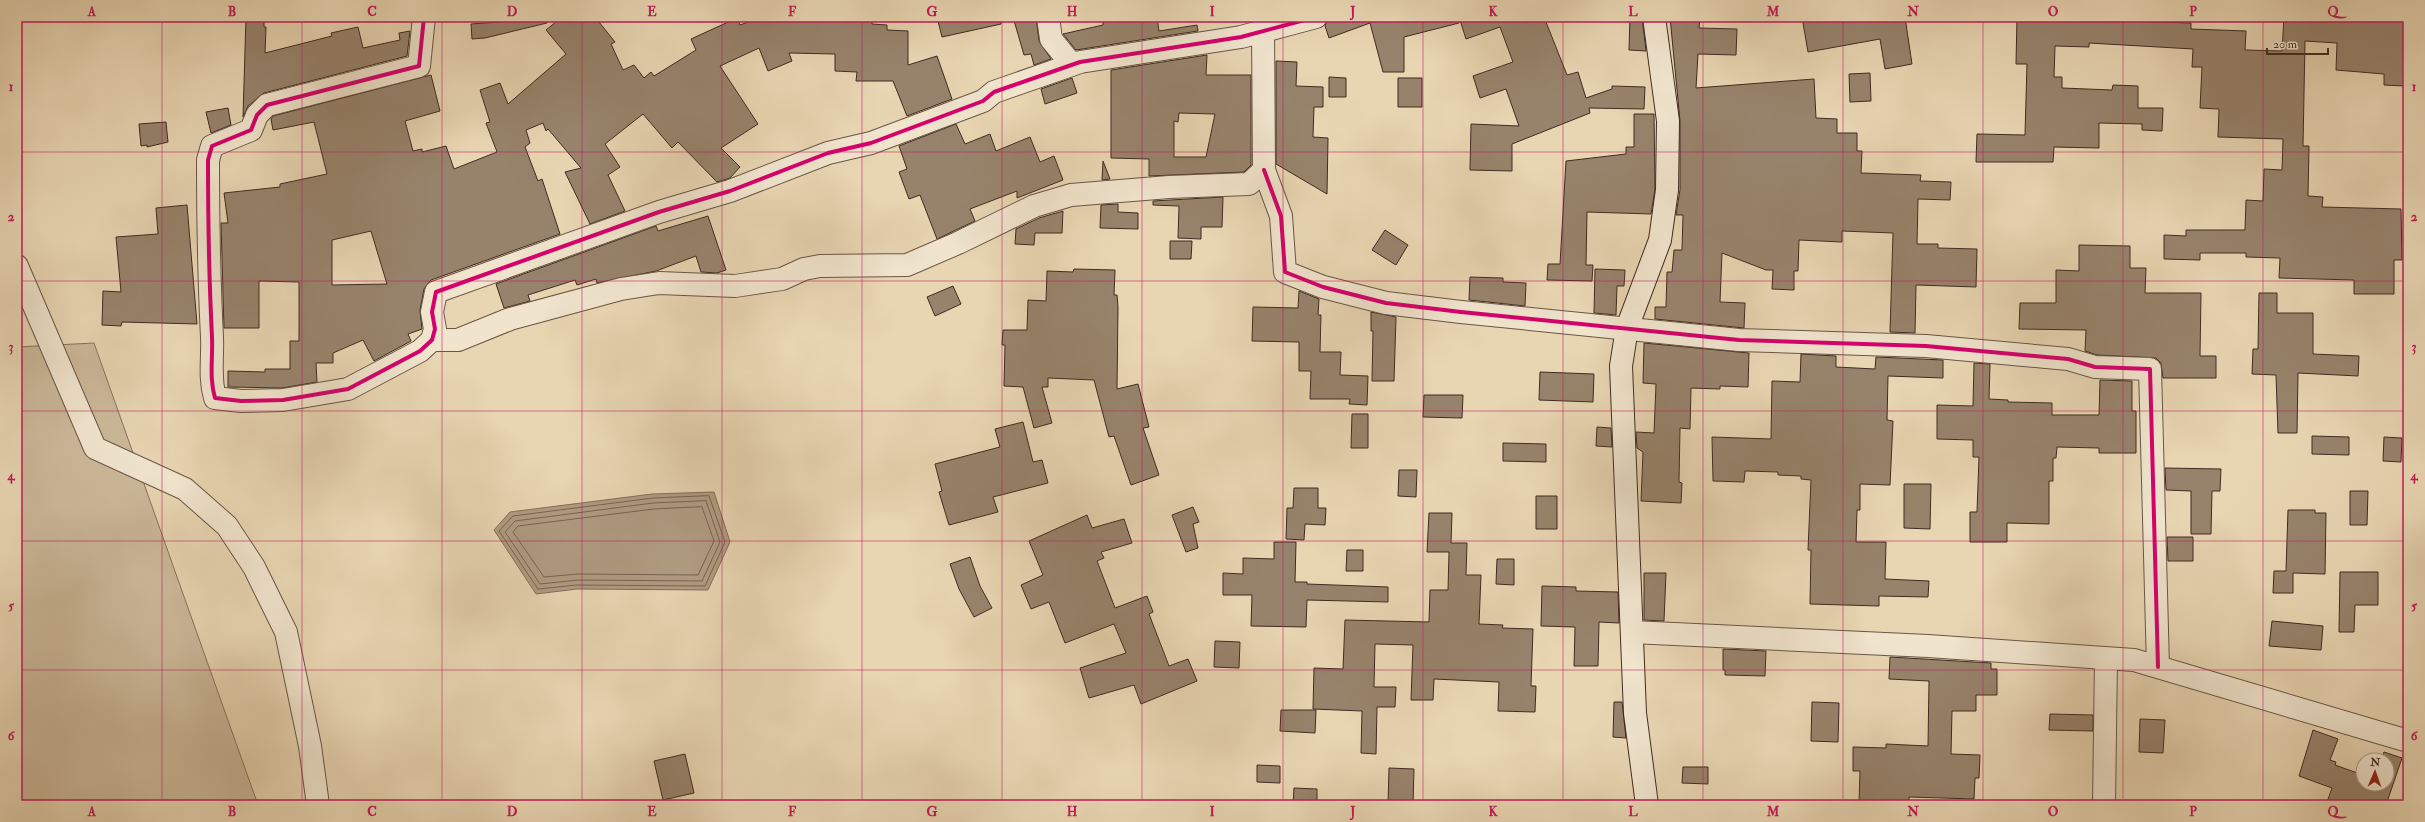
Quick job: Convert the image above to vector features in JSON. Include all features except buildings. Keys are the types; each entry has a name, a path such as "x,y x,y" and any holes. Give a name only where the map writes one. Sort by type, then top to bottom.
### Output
{"street":[{"path":"424,17 419,66 267,105 257,115 251,130 212,146 208,160 212,386 215,398 242,401 283,400 348,389 420,351 432,340 435,329 432,312 436,292 659,212 730,191 828,152 871,143 983,101 994,92 1072,65 1198,45 1263,31 1316,17"},
{"path":"1048,17 1051,39 1072,65"},
{"path":"1647,805 1635,713 1621,366 1627,328 1660,240 1667,190 1668,121 1654,17"},
{"path":"1263,31 1264,170 1281,216 1285,272 1323,287 1386,303 1739,340 1926,346 2068,359 2095,367 2150,369 2158,666"},
{"path":"432,340 458,340 510,319 621,289 659,284 735,286 782,279 804,269 820,266 907,265 958,243 1034,206 1071,195 1170,187 1250,184 1264,170"},
{"path":"17,266 95,448 185,489 227,526 254,567 286,632 310,746 318,805"},
{"path":"1632,632 1928,646 2134,660 2408,741"},
{"path":"2104,805 2106,659"}],"shaded area":[{"path":"94,343 258,805 17,805 17,347"}],"water":[{"path":"714,492 730,542 708,590 577,589 536,594 494,530 510,512 652,494"}],"cycle path":[{"path":"424,17 419,66 267,105 257,115 251,130 212,146 208,160 208,205 212,375 215,398 241,401 283,400 348,389 420,351 432,340 435,329 432,312 436,292 659,212 730,191 828,153 871,143 983,101 994,92 1080,62 1241,37 1316,17"},
{"path":"1264,170 1281,216 1285,272 1323,287 1386,303 1739,340 1926,346 2068,359 2095,367 2150,369 2158,667"}]}
